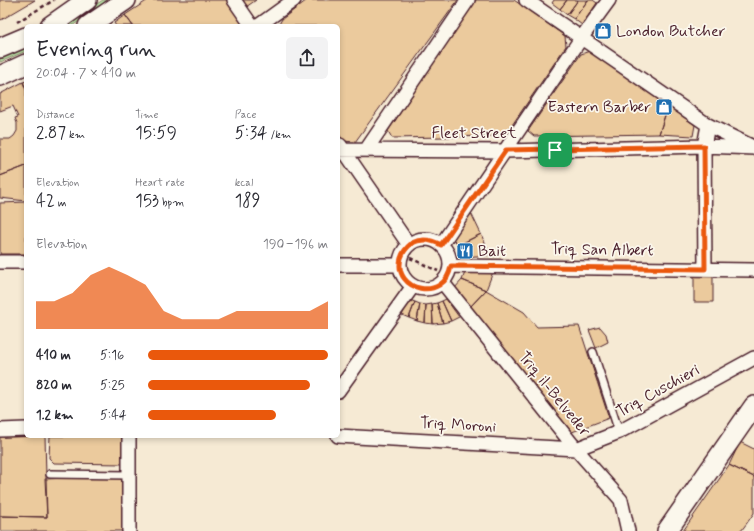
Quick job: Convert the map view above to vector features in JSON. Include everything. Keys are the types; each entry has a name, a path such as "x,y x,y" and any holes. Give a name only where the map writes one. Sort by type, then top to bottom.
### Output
{"main road":[{"path":"53,24 87,0"},
{"path":"91,24 126,0"},
{"path":"0,48 20,30"},
{"path":"0,76 24,65"},
{"path":"667,531 754,406"}],"street":[{"path":"234,0 251,24"},
{"path":"261,24 294,0"},
{"path":"366,150 468,0"},
{"path":"526,0 582,37 708,125 754,148"},
{"path":"340,265 404,255 417,241 434,241 441,245 582,37 610,0"},
{"path":"705,269 704,146 708,125"},
{"name":"Fleet Street","path":"340,148 366,150 506,150 704,146 754,148"},
{"path":"340,148 404,255 404,277 413,286 340,388"},
{"name":"Triq il-Belveder","path":"441,245 450,258 447,275 576,449 621,500 628,531"},
{"path":"0,262 24,262"},
{"name":"Triq San Albert","path":"413,286 420,289 436,287 447,275 705,269 754,270"},
{"name":"Triq Cuschieri","path":"576,449 619,432 754,358"},
{"path":"0,430 24,429"},
{"name":"Triq Moroni","path":"340,436 576,449"},
{"path":"129,438 129,531"}],"lane":[{"path":"593,352 619,432"},
{"path":"50,474 129,475"}],"path":[{"path":"27,24 54,0"},
{"path":"404,255 447,275"}],"green space":[{"path":"103,0 109,0 75,24 67,24"},
{"path":"24,48 24,52 0,62 0,59"}],"building":[{"path":"0,0 35,0 1,20"},
{"path":"148,0 228,0 246,24 132,24 125,15"},
{"path":"240,0 256,0 246,7"},
{"path":"307,0 458,0 355,142 343,141 340,136 340,24 279,24 282,19"},
{"path":"476,0 514,0 565,36 566,46 508,131 497,136 392,138 388,131"},
{"path":"554,0 567,0 560,9 552,3"},
{"path":"567,0 578,0 567,15 560,9"},
{"path":"578,0 588,0 574,19 567,15"},
{"path":"588,0 593,0 597,3 582,25 574,19"},
{"path":"125,15 132,24 115,24"},
{"path":"590,51 668,106 659,134 534,136 528,131 581,54"},
{"path":"23,82 24,167 0,176 0,139 10,139 14,136 17,131 17,123 15,118 18,117 13,106 0,111 0,94"},
{"path":"668,106 695,125 693,136 659,134"},
{"path":"24,167 24,201 0,198 0,176"},
{"path":"24,202 24,254 0,254 0,203"},
{"path":"471,213 481,234 459,245 450,236"},
{"path":"481,234 490,255 463,257 459,245"},
{"path":"466,270 493,272 486,290 462,280"},
{"path":"694,273 713,273 713,302 694,302"},
{"path":"462,280 486,290 470,307 454,289"},
{"path":"486,290 524,312 537,327 579,326 609,418 572,432 470,307"},
{"path":"446,299 459,317 451,321 442,301"},
{"path":"410,300 415,302 409,318 402,315"},
{"path":"442,301 451,321 443,323 437,303"},
{"path":"415,302 420,304 417,321 409,318"},
{"path":"437,303 443,323 433,324 432,304"},
{"path":"420,304 426,305 425,323 417,321"},
{"path":"432,304 433,324 425,323 426,305"},
{"path":"600,327 606,334 608,342 596,348 589,330"},
{"path":"24,435 24,438 45,438 47,517 0,516 0,437"},
{"path":"50,438 123,438 124,464 54,463 49,458"},
{"path":"740,442 754,449 754,477 729,465"},
{"path":"729,465 754,477 754,513 741,531 683,531"},
{"path":"111,476 124,480 122,531 0,531 0,516 47,517 45,479"}],"place":[{"name":"London Butcher","path":"603,31"},
{"name":"Eastern Barber","path":"664,107"},
{"name":"Bait","path":"465,251"}],"route":[{"path":"704,146 705,269 451,266 448,276 443,283 436,287 420,289 406,281 402,274 400,265 402,254 405,249 417,241 425,240 434,241 441,245 506,150 555,150 704,146"}]}
